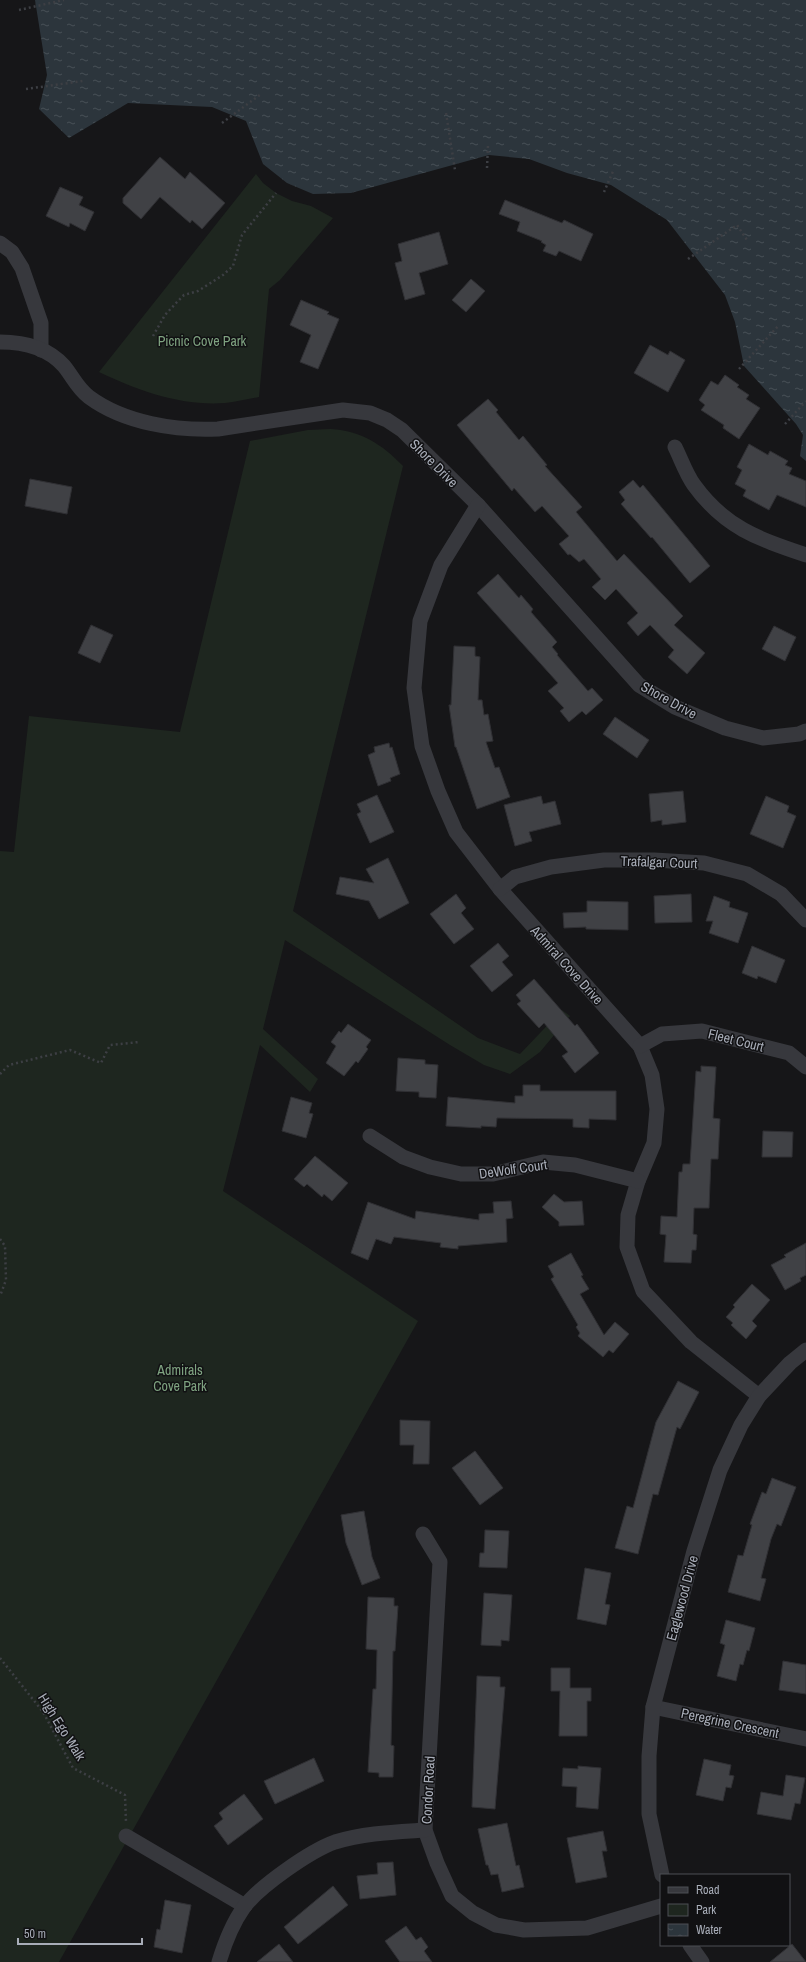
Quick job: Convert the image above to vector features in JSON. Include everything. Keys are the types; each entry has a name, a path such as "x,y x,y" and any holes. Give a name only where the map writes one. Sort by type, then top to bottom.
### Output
{"street":[{"path":"0,243 12,252 22,268 41,323 41,350"},
{"name":"Shore Drive","path":"0,342 21,343 41,350 63,365 77,386 93,400 136,419 166,427 197,430 218,429 343,410 370,413 387,420 402,430 478,505 639,685 675,707 725,728 763,738 799,734 806,731"},
{"path":"675,447 694,485 724,519 760,540 806,556"},
{"name":"Admiral Cove Drive","path":"478,505 441,565 420,621 414,688 422,746 438,790 456,832 500,889 640,1046 652,1075 657,1108 654,1143 638,1181 628,1215 627,1247 643,1291 691,1342 760,1396"},
{"name":"Trafalgar Court","path":"500,889 515,877 551,867 604,860 654,860 704,863 747,874 782,894 806,920"},
{"name":"Fleet Court","path":"640,1046 662,1034 702,1031 789,1053 806,1067"},
{"name":"DeWolf Court","path":"370,1136 403,1157 430,1167 461,1174 493,1174 543,1162 575,1165 638,1181"},
{"name":"Eaglewood Drive","path":"662,1874 649,1814 649,1756 653,1707 694,1551 720,1470 741,1425 760,1396 790,1363 806,1350"},
{"name":"Condor Road","path":"423,1534 440,1562 425,1830 452,1896 473,1913 496,1925 524,1930 587,1928 660,1906"},
{"name":"Peregrine Crescent","path":"653,1707 806,1739"},
{"path":"219,1962 228,1936 245,1906 292,1865 334,1842 366,1835 425,1830"},
{"path":"126,1836 245,1906"},
{"path":"691,1946 702,1962"}],"path":[{"path":"19,10 64,0"},
{"path":"26,90 83,81"},
{"path":"222,123 261,94"},
{"path":"446,113 455,170"},
{"path":"487,168 488,145"},
{"path":"604,192 614,169"},
{"path":"153,336 165,315 184,295 198,291 223,275 233,266 242,236 276,193"},
{"path":"688,259 737,225 747,240"},
{"path":"739,369 779,325"},
{"path":"785,424 806,400"},
{"path":"0,1074 9,1065 70,1050 101,1063 110,1045 139,1042"},
{"path":"0,1239 5,1246 6,1280 0,1296"},
{"name":"High Ego Walk","path":"0,1658 43,1712 73,1768 125,1795 126,1836"}],"green space":[{"name":"Picnic Cove Park","path":"256,174 263,183 276,193 292,201 311,206 333,218 280,280 269,289 259,397 225,403 176,400 145,391 99,372"},
{"name":"Admirals Cove Park","path":"308,430 342,430 370,440 387,451 403,466 293,911 478,1038 520,1054 562,1010 570,1016 540,1052 510,1074 484,1065 450,1045 285,940 263,1029 318,1079 310,1092 260,1045 223,1191 418,1321 59,1962 0,1962 0,851 14,852 29,716 180,732 250,441"}],"water":[{"path":"35,0 806,0 806,461 800,456 803,435 796,424 744,366 735,322 725,295 667,220 611,185 567,173 529,159 489,155 351,193 313,194 287,183 263,164 246,121 212,107 128,103 69,138 39,109 47,75"}],"building":[{"path":"160,157 185,179 190,172 225,203 202,229 192,220 190,223 160,197 141,219 123,203 123,198"},
{"path":"60,187 83,197 79,205 94,212 85,231 70,223 69,227 46,216"},
{"path":"505,200 562,223 564,220 593,234 581,261 559,251 556,256 543,251 546,245 541,242 542,241 517,231 520,222 499,214"},
{"path":"439,232 448,264 419,273 425,294 405,300 395,263 402,261 398,244"},
{"path":"471,279 485,291 466,312 452,300"},
{"path":"301,300 329,312 327,314 339,319 318,369 300,362 311,335 290,325"},
{"path":"650,345 668,355 670,351 685,360 668,392 634,373"},
{"path":"725,375 739,385 737,387 749,395 746,399 760,408 739,439 723,428 724,425 701,410 705,405 699,400 711,381 718,385"},
{"path":"488,399 498,410 496,412 519,440 523,436 547,465 545,466 582,507 576,512 617,561 624,554 683,616 674,625 705,653 687,674 668,657 674,650 650,625 638,636 627,623 638,613 616,589 605,600 592,587 601,579 584,559 579,562 570,554 568,555 559,544 569,536 542,506 535,512 514,488 512,491 457,425"},
{"path":"749,444 768,455 770,451 788,461 785,465 792,468 789,474 806,481 806,507 777,495 769,510 743,496 746,490 735,484 742,470 737,467"},
{"path":"30,479 72,487 67,514 25,506"},
{"path":"633,480 640,488 643,485 710,566 690,583 652,537 651,538 621,504 625,500 619,492"},
{"path":"498,574 519,598 521,595 533,609 531,612 557,642 552,647 558,654 557,655 588,691 592,688 603,700 586,715 582,711 569,722 560,711 564,708 548,691 558,683 477,593"},
{"path":"91,625 113,635 100,663 78,653"},
{"path":"774,626 796,637 785,661 762,649"},
{"path":"454,646 475,647 475,656 480,657 478,700 482,700 484,715 488,714 493,741 486,742 495,768 499,767 510,797 477,809 455,747 449,705 451,705"},
{"path":"615,717 649,740 637,758 603,734"},
{"path":"389,743 390,748 392,747 400,774 390,778 391,781 378,786 368,755 375,752 374,747"},
{"path":"683,791 686,822 662,825 662,820 651,822 649,794"},
{"path":"377,795 394,832 370,843 357,814 361,812 357,804"},
{"path":"541,796 543,804 555,801 561,824 529,832 532,841 515,846 504,805"},
{"path":"766,796 789,806 787,812 796,816 783,848 750,834"},
{"path":"388,858 409,903 379,919 369,901 336,894 340,877 374,883 366,869"},
{"path":"456,894 466,908 461,913 474,929 454,944 430,914"},
{"path":"691,894 692,922 655,923 654,896"},
{"path":"714,896 730,902 729,907 748,913 738,943 709,933 713,921 706,921"},
{"path":"587,901 628,902 628,930 586,929 586,927 564,928 563,913 587,912"},
{"path":"498,943 509,956 502,962 513,975 492,992 470,966"},
{"path":"752,946 785,960 776,983 758,976 757,979 742,973"},
{"path":"534,979 575,1026 577,1024 599,1053 575,1073 562,1056 568,1052 544,1023 539,1028 517,1004 521,1001 516,995"},
{"path":"348,1024 371,1040 366,1047 368,1049 358,1063 356,1061 344,1076 326,1063 336,1046 331,1042 339,1031 341,1033"},
{"path":"398,1058 425,1060 425,1064 438,1065 436,1098 419,1097 419,1092 396,1091"},
{"path":"701,1066 716,1067 713,1118 720,1119 718,1159 711,1159 709,1208 694,1208 693,1234 697,1235 696,1250 692,1250 691,1263 664,1262 666,1235 660,1234 661,1216 677,1217 679,1172 682,1172 683,1164 690,1164 696,1071 701,1072"},
{"path":"523,1085 540,1085 540,1091 616,1091 616,1120 589,1119 589,1128 573,1127 573,1119 497,1118 496,1127 481,1126 481,1128 446,1126 448,1097 515,1103 515,1096 523,1096"},
{"path":"291,1097 312,1103 309,1113 313,1114 306,1138 282,1131"},
{"path":"763,1131 793,1132 792,1157 762,1157"},
{"path":"315,1156 348,1183 332,1201 324,1194 322,1197 307,1184 304,1187 294,1179"},
{"path":"554,1194 564,1202 582,1201 584,1225 559,1226 559,1222 542,1207"},
{"path":"511,1201 513,1218 506,1219 507,1242 458,1246 458,1249 440,1247 441,1243 394,1237 391,1244 376,1239 368,1260 351,1253 368,1202 415,1219 416,1211 479,1220 479,1214 494,1213 493,1202"},
{"path":"806,1243 806,1275 800,1278 801,1281 785,1290 771,1265 786,1257 784,1255"},
{"path":"571,1253 583,1275 581,1276 589,1289 580,1294 604,1335 615,1322 629,1334 613,1353 609,1350 603,1357 578,1336 580,1333 576,1327 578,1325 551,1279 554,1277 548,1266"},
{"path":"752,1284 770,1300 752,1321 757,1326 746,1339 731,1325 733,1323 726,1317 735,1307 733,1305"},
{"path":"678,1381 699,1392 680,1429 677,1427 658,1495 653,1494 638,1554 615,1548 627,1506 633,1508 656,1422"},
{"path":"400,1420 430,1421 429,1464 413,1464 414,1445 400,1445"},
{"path":"475,1451 503,1488 480,1505 452,1468"},
{"path":"772,1478 796,1487 781,1526 777,1524 771,1539 761,1578 766,1579 760,1601 728,1592 738,1555 743,1556 752,1525 750,1524 762,1492 766,1494"},
{"path":"364,1511 372,1557 380,1578 362,1585 346,1543 341,1515"},
{"path":"485,1530 509,1531 507,1568 479,1567 480,1553 484,1553"},
{"path":"585,1568 611,1573 605,1604 610,1605 606,1625 577,1619"},
{"path":"484,1593 512,1595 509,1641 501,1640 501,1646 481,1645"},
{"path":"368,1597 394,1598 394,1606 398,1606 395,1651 393,1651 391,1745 394,1746 393,1777 379,1777 379,1773 368,1772 373,1689 376,1689 377,1650 366,1649"},
{"path":"726,1620 755,1628 749,1651 747,1650 743,1665 740,1664 736,1681 717,1676 725,1645 720,1643"},
{"path":"783,1661 806,1665 806,1694 779,1690"},
{"path":"551,1668 570,1668 570,1688 591,1688 591,1701 587,1701 587,1736 559,1736 560,1691 551,1691"},
{"path":"477,1676 500,1677 500,1687 505,1687 495,1809 472,1807"},
{"path":"314,1758 324,1781 275,1804 264,1781"},
{"path":"704,1759 731,1765 729,1775 734,1776 731,1788 726,1787 723,1801 696,1795"},
{"path":"578,1766 601,1768 598,1809 576,1807 577,1787 562,1786 563,1768 578,1769"},
{"path":"786,1775 805,1778 800,1804 795,1803 791,1820 757,1814 761,1792 783,1796"},
{"path":"244,1794 263,1819 228,1845 214,1826 223,1819 219,1813"},
{"path":"507,1823 516,1866 519,1865 524,1887 502,1892 498,1874 491,1875 488,1865 486,1865 478,1829"},
{"path":"603,1831 607,1851 602,1851 607,1877 576,1883 567,1838"},
{"path":"393,1862 396,1895 360,1899 357,1876 378,1874 377,1863"},
{"path":"333,1886 348,1905 298,1944 284,1927"},
{"path":"165,1900 191,1905 182,1953 154,1947 157,1929 160,1930"},
{"path":"406,1926 416,1940 421,1937 428,1947 424,1951 432,1962 400,1962 385,1941"},
{"path":"279,1944 293,1962 257,1962"},
{"path":"792,1944 806,1962 770,1962 790,1946"}]}
